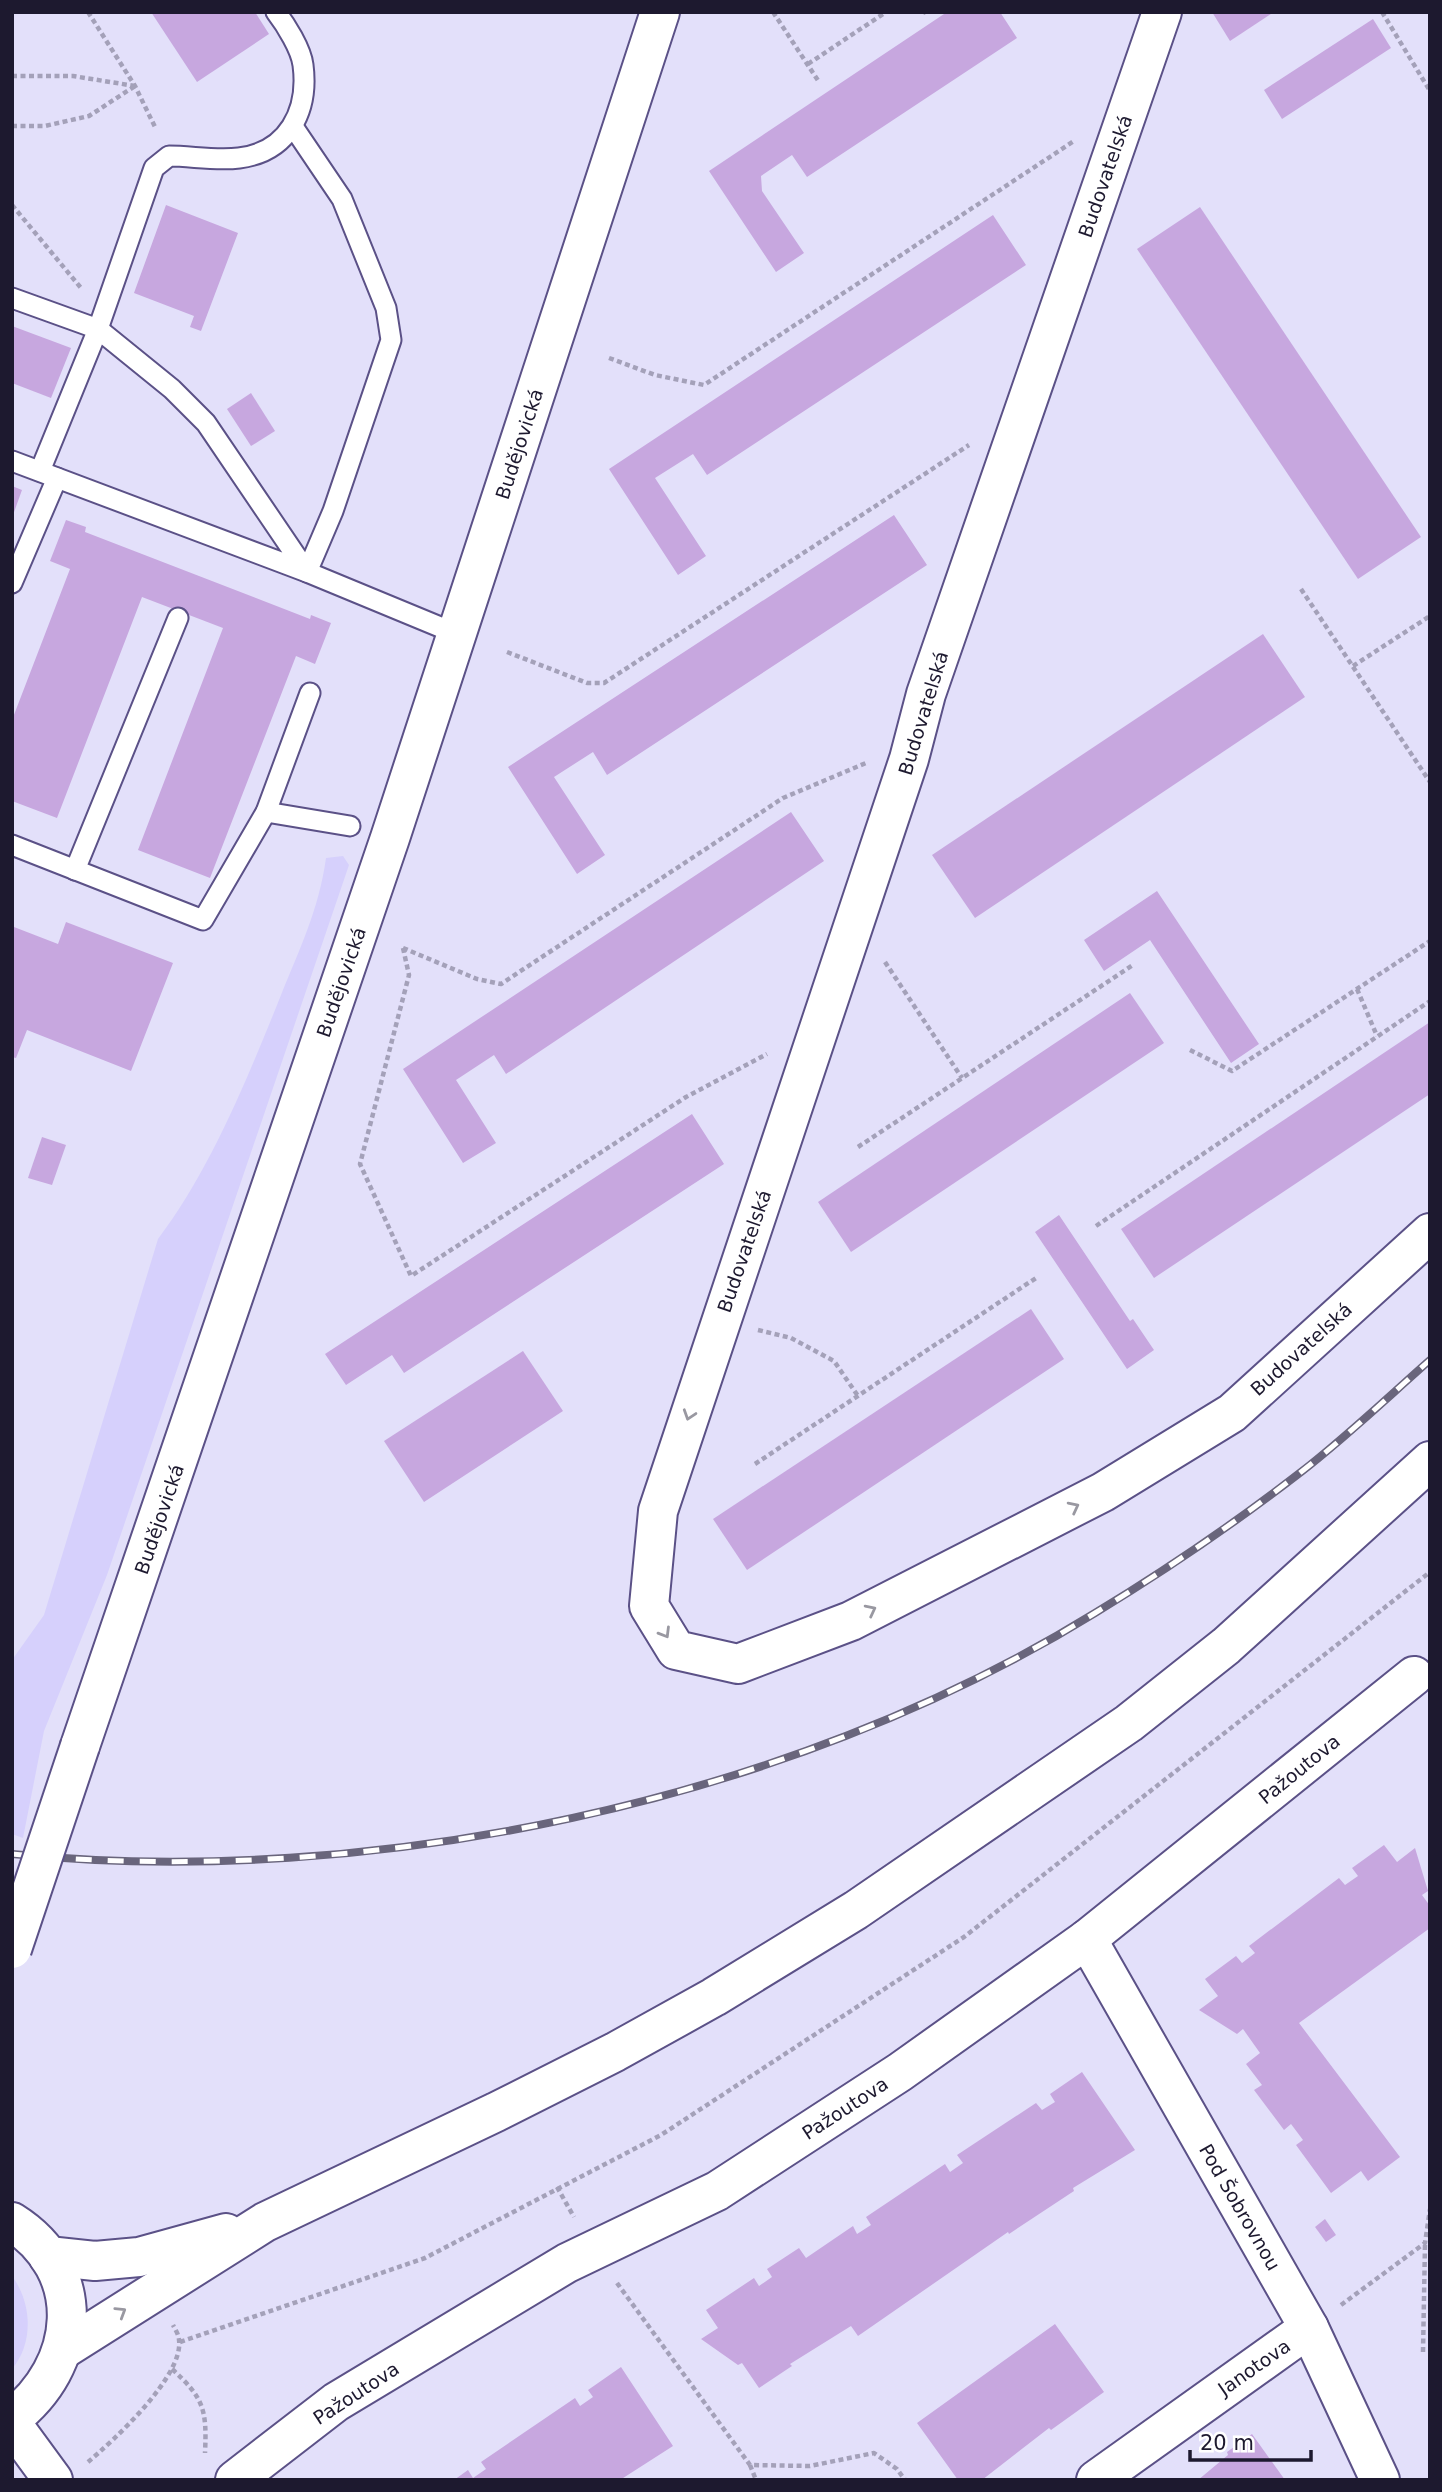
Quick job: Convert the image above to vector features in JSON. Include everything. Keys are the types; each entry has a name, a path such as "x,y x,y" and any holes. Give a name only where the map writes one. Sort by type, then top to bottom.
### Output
{"street":[{"name":"Budějovická","path":"12,1949 457,634 660,12"},
{"name":"Budovatelská","path":"1162,12 926,694 909,759 658,1511 649,1606 676,1650 738,1664 851,1620 1103,1492 1232,1413 1430,1233"},
{"path":"64,2349 265,2222 615,2052 714,1997 856,1910 1129,1723 1226,1646 1430,1461"},
{"name":"Pažoutova","path":"235,2480 336,2402 567,2263 717,2191 900,2072 1087,1940 1415,1676"},
{"name":"Pod Šobrovnou","path":"1087,1940 1309,2328 1381,2480"},
{"path":"12,2222 26,2231 48,2256 62,2286 67,2318 64,2349 52,2377 33,2402 12,2418"},
{"path":"48,2256 95,2261 139,2258 265,2222"},
{"name":"Janotova","path":"1096,2480 1309,2328"},
{"path":"12,2424 68,2473"}],"lane":[{"path":"12,583 155,168 169,156 239,158 269,148 294,128 303,102 303,62 276,12"},
{"path":"294,128 342,199 386,308 391,340 333,511 307,572"},
{"path":"12,298 98,329 172,389 206,423 307,572"},
{"path":"12,461 307,572 457,634"},
{"path":"75,870 178,618"},
{"path":"12,845 203,920 266,812 310,692"},
{"path":"266,812 350,826"}],"path":[{"path":"88,12 135,86 169,156"},
{"path":"773,12 820,82"},
{"path":"808,64 886,12"},
{"path":"1382,12 1430,91"},
{"path":"12,76 73,76 135,86"},
{"path":"12,127 45,126 89,116 135,86"},
{"path":"609,358 655,375 704,385 1130,104"},
{"path":"12,205 74,281 105,310"},
{"path":"507,652 587,683 604,682 973,442"},
{"path":"1301,589 1430,782"},
{"path":"1353,666 1430,616"},
{"path":"814,1041 799,1037 686,1097 411,1276 360,1164 409,975 403,948 477,979 501,984 783,798 891,753 909,759"},
{"path":"1190,1050 1231,1071 1430,941"},
{"path":"883,960 962,1078"},
{"path":"858,1147 1133,965"},
{"path":"1357,989 1377,1036"},
{"path":"1096,1226 1430,1001"},
{"path":"755,1464 1036,1278"},
{"path":"715,1335 791,1338 834,1361 858,1396"},
{"path":"68,2473 123,2433 172,2369 180,2342 425,2258 661,2135 964,1937 1430,1572"},
{"path":"557,2187 594,2250 750,2465 756,2480"},
{"path":"1423,2352 1425,2243 1430,2209"},
{"path":"1309,2328 1425,2243"},
{"path":"172,2369 196,2391 204,2414 205,2453"},
{"path":"750,2465 810,2466 874,2453 897,2469 905,2480"}],"shaded area":[{"path":"343,856 349,865 107,1575 44,1731 23,1838 12,1834 12,1660 44,1615 158,1239 195,1183 242,1089 308,928 319,894 326,858"},
{"path":"12,2276 24,2298 28,2323 24,2347 12,2369"}],"building":[{"path":"151,12 255,12 269,34 197,82"},
{"path":"947,12 1000,12 1017,38 807,177 792,155 761,176 762,191 804,253 776,272 709,171"},
{"path":"1212,12 1274,12 1230,41"},
{"path":"1373,19 1391,48 1282,119 1264,90"},
{"path":"166,205 238,233 201,331 190,327 194,316 134,293"},
{"path":"1200,207 1421,537 1358,579 1137,249"},
{"path":"993,215 1026,265 707,475 693,454 655,478 706,556 678,575 609,469"},
{"path":"12,326 71,348 51,398 12,383"},
{"path":"251,393 275,431 251,446 227,409"},
{"path":"12,486 22,490 13,515 12,515"},
{"path":"894,515 927,565 607,775 593,752 554,777 605,855 577,874 508,767"},
{"path":"66,520 86,527 85,532 310,619 311,615 331,623 315,664 296,656 210,878 138,850 223,628 142,597 57,818 12,801 12,720 70,569 50,561"},
{"path":"1263,634 1305,697 975,918 932,855"},
{"path":"791,812 824,861 506,1074 494,1055 456,1080 496,1143 463,1163 403,1069"},
{"path":"1157,891 1259,1044 1231,1063 1150,940 1104,971 1084,940"},
{"path":"66,922 173,963 131,1071 27,1030 16,1058 12,1057 14,927 58,944"},
{"path":"1130,993 1164,1043 851,1252 818,1202"},
{"path":"1430,1022 1430,1094 1154,1278 1121,1229"},
{"path":"692,1114 724,1164 404,1373 392,1355 346,1385 325,1354"},
{"path":"42,1137 66,1145 52,1185 28,1178"},
{"path":"1059,1215 1130,1321 1133,1319 1154,1350 1127,1369 1035,1232"},
{"path":"1031,1309 1064,1359 747,1570 713,1519"},
{"path":"523,1351 563,1411 424,1502 384,1441"},
{"path":"1384,1845 1397,1862 1415,1848 1428,1891 1422,1895 1430,1906 1430,1928 1299,2023 1400,2157 1368,2181 1361,2171 1331,2193 1296,2145 1303,2140 1291,2124 1284,2130 1254,2090 1262,2085 1246,2064 1260,2053 1243,2029 1237,2034 1199,2010 1218,1996 1205,1979 1236,1956 1242,1963 1255,1953 1249,1946 1339,1878 1345,1885 1358,1876 1352,1868"},
{"path":"1082,2072 1135,2150 1073,2188 1074,2191 1009,2234 1008,2232 858,2336 851,2326 790,2364 792,2366 759,2388 742,2363 738,2365 701,2339 718,2328 706,2310 754,2278 759,2286 772,2277 767,2269 799,2248 806,2258 853,2226 857,2234 871,2225 866,2217 945,2164 950,2172 963,2163 957,2155 1036,2103 1042,2110 1055,2102 1050,2094"},
{"path":"1325,2219 1336,2235 1326,2242 1315,2227"},
{"path":"1055,2324 1104,2392 1051,2430 1049,2428 982,2480 958,2480 917,2423"},
{"path":"621,2367 673,2446 620,2480 454,2480 468,2470 473,2478 486,2469 481,2462 575,2398 580,2406 593,2397 588,2390"},
{"path":"1252,2434 1285,2480 1198,2480 1228,2455 1227,2452"}],"railway":[{"path":"12,1854 149,1861 289,1858 431,1843 573,1818 712,1782 846,1736 975,1679 1095,1613 1148,1580 1226,1528 1301,1472 1430,1360"}]}
